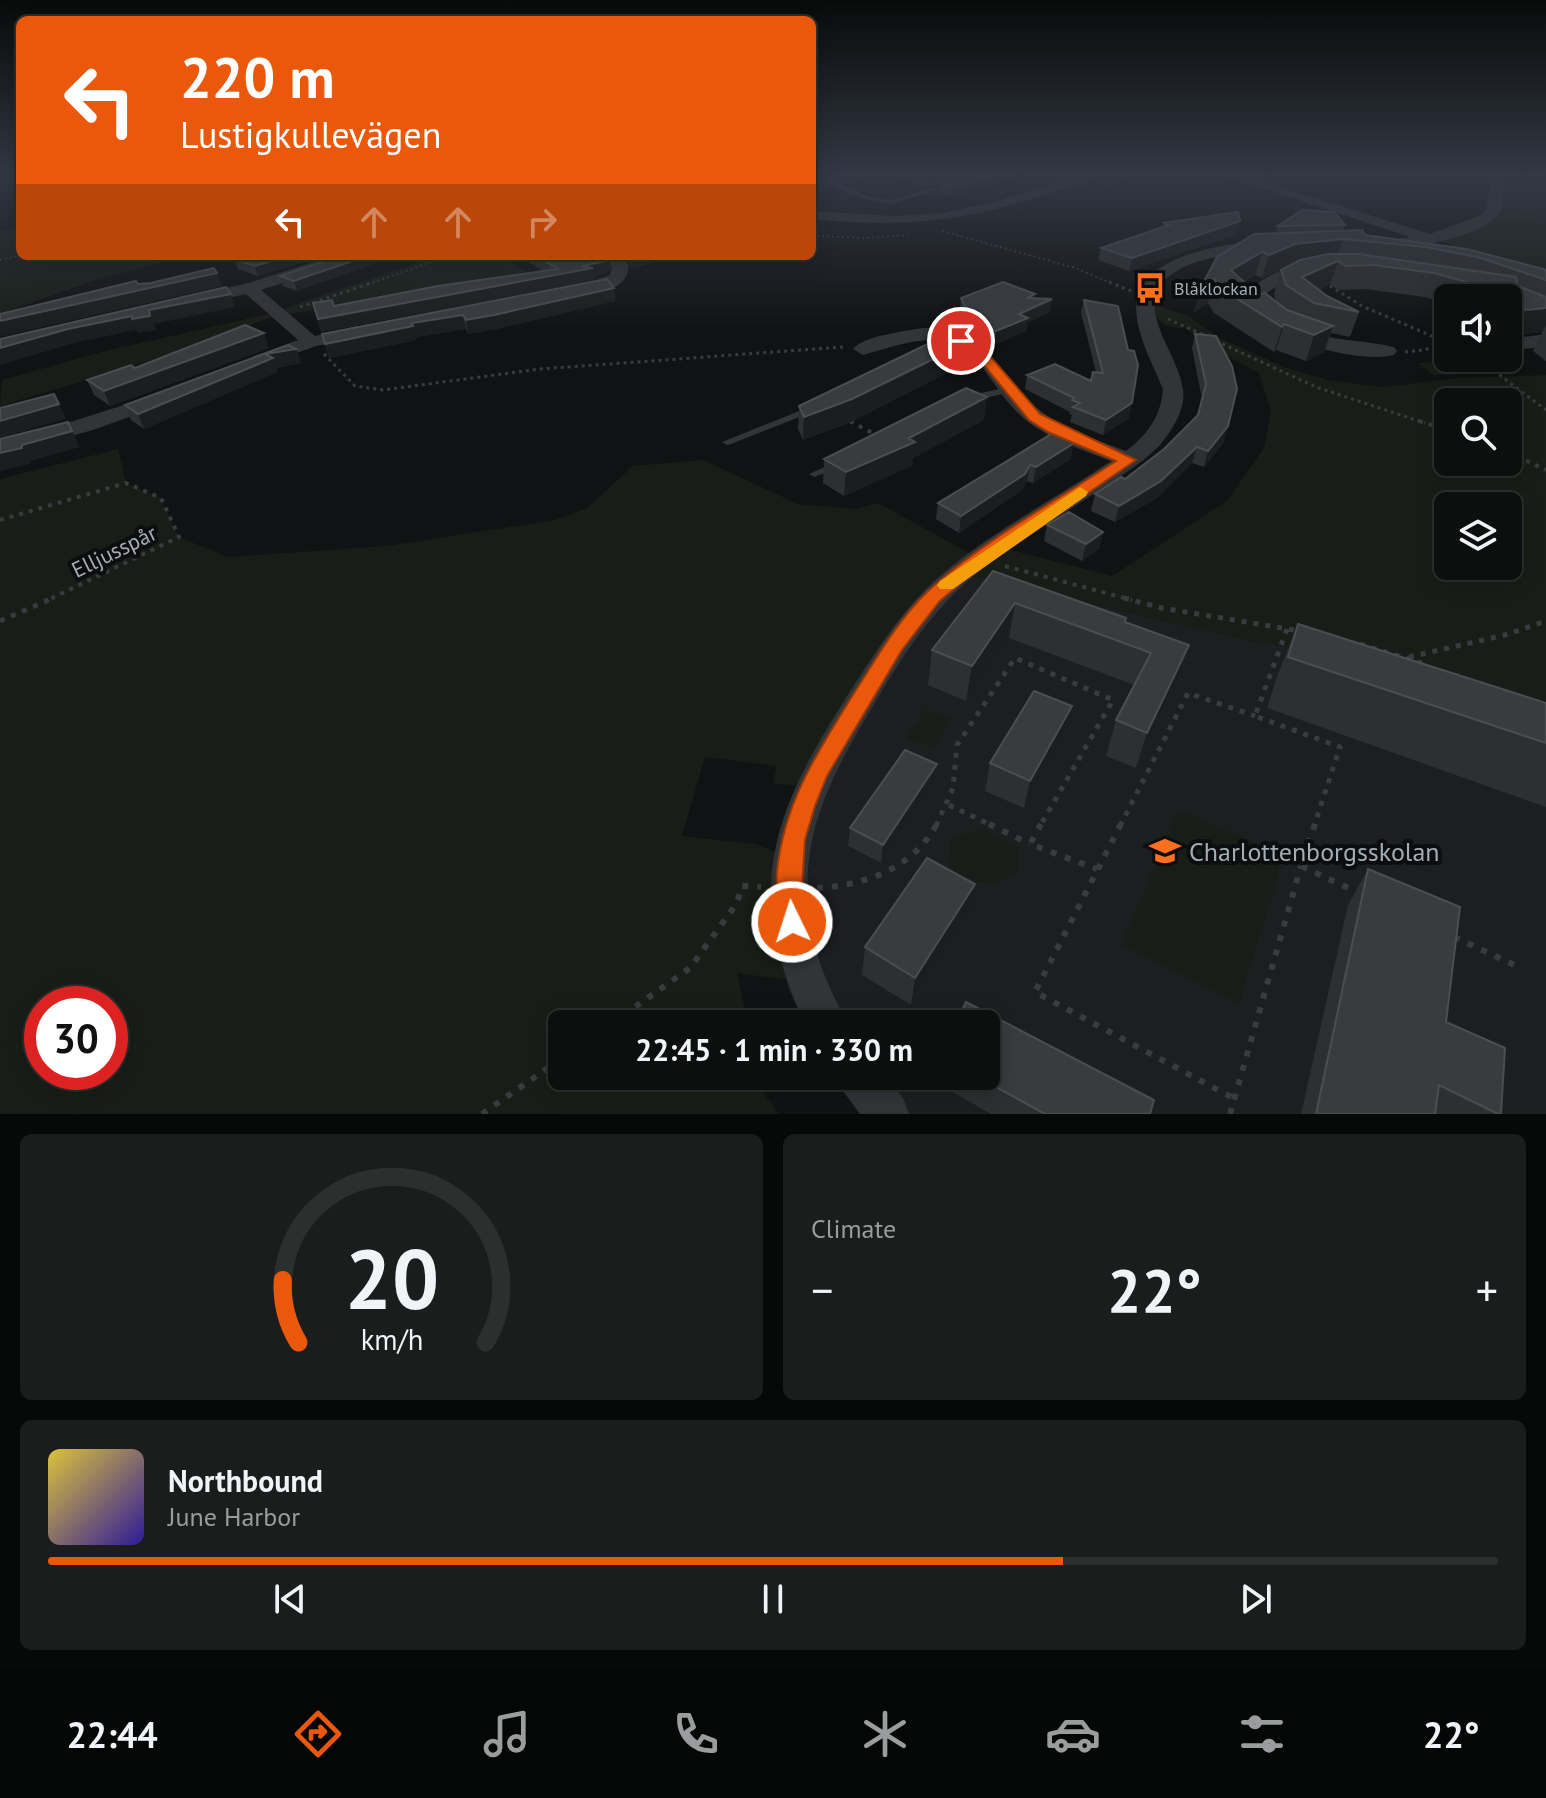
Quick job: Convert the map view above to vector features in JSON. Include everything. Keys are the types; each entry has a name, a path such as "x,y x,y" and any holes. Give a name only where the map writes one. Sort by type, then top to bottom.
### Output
{"street":[{"path":"1391,226 1456,247"},
{"path":"1363,246 1396,245 1468,226"},
{"path":"820,1010 798,960 789,888 793,840 816,774 894,645 948,583 1128,460 1155,437 1173,401 1173,389 1147,304 1156,280 1177,265 1223,250 1283,244"},
{"path":"1249,246 1310,272"},
{"path":"172,305 249,288 336,260"},
{"path":"561,296 596,289 617,278 621,265 614,260"},
{"path":"1310,272 1275,279 1261,288 1258,300 1266,313 1296,332 1322,342 1347,348 1387,351"},
{"path":"249,288 311,342"},
{"path":"243,367 311,342 371,330"},
{"path":"863,349 895,336 921,334 954,339 971,346 1026,410 1043,423 1128,460"},
{"path":"1522,343 1546,340"},
{"path":"0,448 85,425 175,393"},
{"path":"869,1090 887,1114"}],"lane":[{"path":"929,355 981,354"},
{"path":"954,405 981,393 1009,390"},
{"path":"727,442 822,405"},
{"path":"814,474 841,463"}],"path":[{"path":"939,231 1065,264 1316,387 1434,425"},
{"path":"278,313 349,292 438,260"},
{"path":"1310,272 1351,301 1434,337"},
{"path":"311,342 355,386 371,390 540,369 822,347 863,349"},
{"path":"1387,351 1419,351 1434,346"},
{"path":"1496,372 1546,410"},
{"path":"842,416 880,437"},
{"path":"1522,459 1546,470"},
{"name":"Elljusspår","path":"0,520 126,483 161,498 179,537 99,578 0,621"},
{"path":"985,555 1002,565 1162,608 1313,633"},
{"path":"1407,658 1546,621"},
{"path":"1255,716 1287,629"},
{"path":"1357,643 1436,668"},
{"path":"631,1010 690,968 737,903 742,886 844,888 905,865 943,821 955,783 955,748 1015,658 1113,700 1030,844"},
{"path":"1230,1114 1235,1099 1301,866 1340,747 1188,693 1035,992 1235,1099"},
{"path":"948,804 1030,844 1097,869"},
{"path":"1301,866 1370,898"},
{"path":"1452,936 1521,968"},
{"path":"482,1114 548,1068"}],"shaded area":[{"path":"1466,226 1546,226 1546,278 1430,238"},
{"path":"16,228 16,260 168,260 96,280 0,314 0,231"},
{"path":"424,260 506,260 533,275 272,317 163,357 0,406 2,380 101,352 268,314"},
{"path":"1146,302 1188,316 1220,338 1284,367 1328,380 1382,387 1459,378 1546,375 1546,719 1364,659 1248,640 964,574 804,787 773,783 777,766 705,757 682,836 756,844 779,854 788,980 737,973 745,1010 548,1010 548,1090 763,1090 779,1114 0,1114 0,479 118,449 126,483 161,498 179,537 228,557 386,546 555,520 587,508 633,466 703,460 798,504 857,509 878,503 982,560 1000,547 1112,576 1227,501 1264,448 1271,412 1259,373 1201,342 1187,329 1167,326 1148,312"},
{"path":"1434,362 1434,372 1483,373 1434,375 1417,363"},
{"name":"Charlottenborgsskolan","path":"964,574 1248,640 1364,659 1546,719 1546,1114 864,1114 847,1090 1000,1090 1000,1010 798,1010 788,988 775,895 848,715"},
{"path":"926,709 951,719 934,748 907,738"},
{"path":"1179,810 1284,856 1239,1003 1122,944"},
{"path":"981,829 1017,847 1019,872 992,886 948,871 952,837"}],"building":[{"path":"1166,226 1225,226 1132,258 1101,248"},
{"path":"1362,230 1365,235 1467,249 1543,269 1546,270 1546,280 1481,258 1426,247 1343,239 1295,244 1269,255 1262,252 1231,270 1258,295 1265,293 1287,310 1333,326 1314,335 1284,324 1282,327 1220,288 1214,279 1201,287 1217,257 1254,234"},
{"path":"1328,254 1359,254 1516,277 1518,284 1473,284 1434,273 1373,265 1346,266 1338,261 1302,277 1327,296 1359,312 1314,303 1286,285 1281,270 1300,260"},
{"path":"237,260 275,260 255,266"},
{"path":"329,260 355,260 294,281 280,276"},
{"path":"543,260 606,260 582,266 593,268 318,319 313,303 332,300 334,306 438,286 558,269"},
{"path":"214,268 217,273 0,321 0,314 136,281 138,284 151,283"},
{"path":"607,279 614,288 494,315 466,320 463,315 412,323 413,326 325,344 322,334"},
{"path":"1003,282 1035,294 1027,298 1052,299 1019,314 1028,318 996,331 971,320 961,298"},
{"path":"226,287 231,294 149,310 150,316 132,319 132,316 68,329 0,348 0,339"},
{"path":"1522,288 1546,297 1546,308 1526,310 1522,307"},
{"path":"1084,300 1118,306 1128,350 1134,351 1138,365 1132,403 1106,420 1073,407 1080,403 1027,375 1055,364 1091,381 1093,372 1103,373"},
{"path":"245,325 264,333 104,391 87,380 131,365 135,368"},
{"path":"1195,334 1216,336 1232,366 1237,389 1228,426 1208,451 1197,447 1161,481 1119,506 1095,494 1121,477 1125,479 1164,449 1198,415 1206,384"},
{"path":"938,339 957,339 960,346 852,399 804,417 799,406"},
{"path":"288,345 296,349 265,354 273,358 138,414 125,405"},
{"path":"966,388 987,397 909,438 915,442 846,472 824,459"},
{"path":"54,394 59,404 0,421 0,408"},
{"path":"68,422 72,431 0,453 0,439"},
{"path":"1053,433 1074,443 1036,467 1030,465 1025,474 961,516 938,503"},
{"path":"1069,512 1103,532 1086,544 1047,525"},
{"path":"993,571 1126,618 1125,622 1189,645 1147,733 1116,720 1151,653 1015,603 972,666 932,650"},
{"path":"1298,624 1546,703 1546,743 1288,657"},
{"path":"1034,691 1072,706 1030,781 990,763"},
{"path":"905,750 937,764 883,845 850,828"},
{"path":"927,858 975,884 915,978 865,947"},
{"path":"1368,869 1460,907 1446,1022 1505,1048 1501,1114 1439,1085 1435,1114 1316,1114"},
{"path":"966,1002 981,1010 962,1010"},
{"path":"1000,1020 1154,1100 1150,1114 1045,1114 1000,1089"}],"slow traffic":[{"path":"946,585 985,555 1080,492"}],"place":[{"name":"Blåklockan","path":"1150,288"},
{"name":"Charlottenborgsskolan","path":"1165,851"}],"route":[{"path":"792,922 789,888 793,840 803,806 816,774 894,645 932,598 965,570 1128,460 1053,429 1034,417 1020,404 978,350 961,341"}]}
